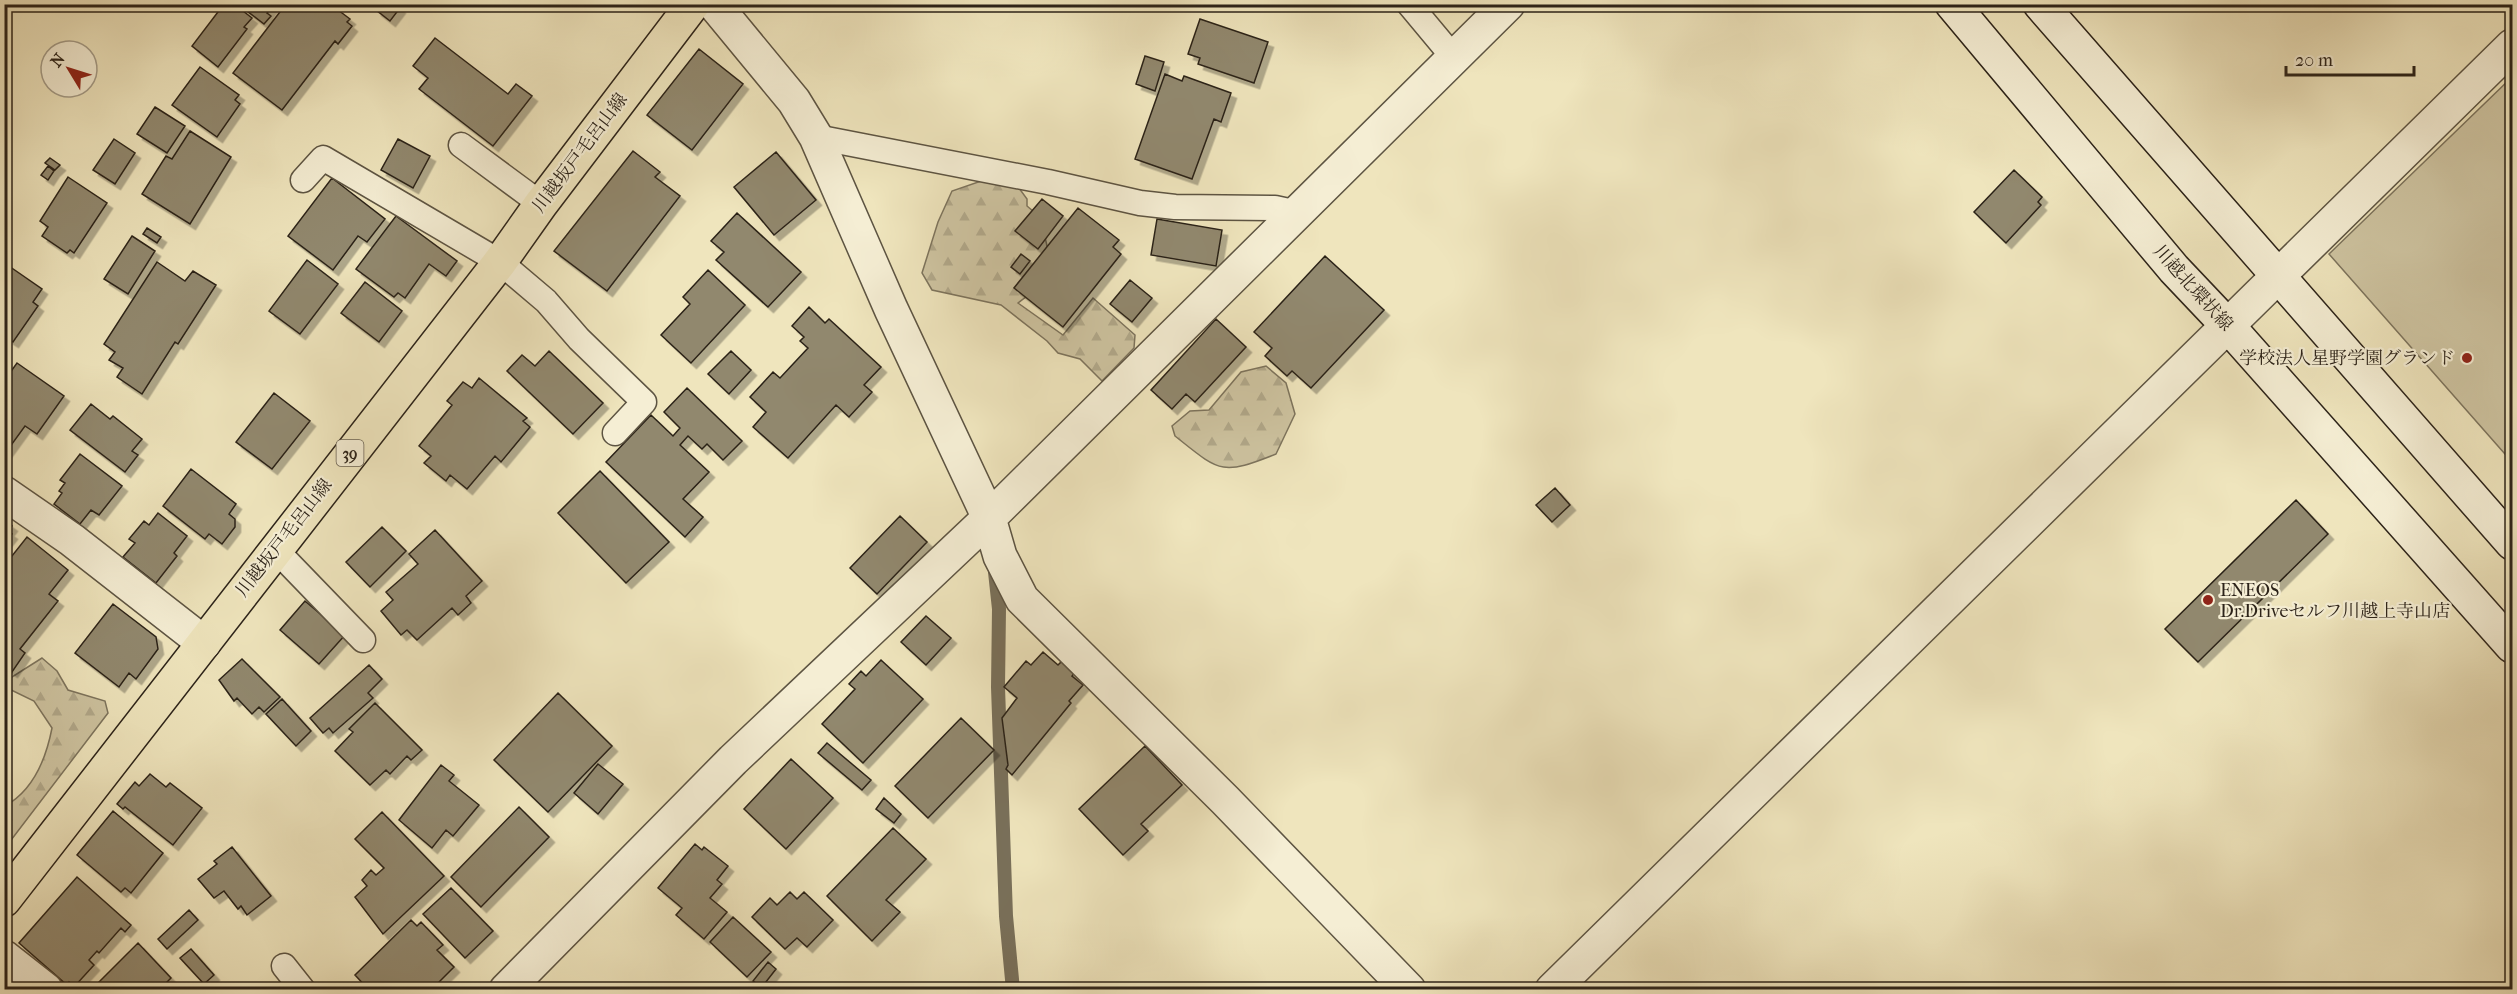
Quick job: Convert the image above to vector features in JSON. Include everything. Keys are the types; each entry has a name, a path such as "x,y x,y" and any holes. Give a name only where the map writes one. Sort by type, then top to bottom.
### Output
{"main road":[{"name":"川越坂戸毛呂山線","path":"4,900 500,262 541,204 693,4"}],"street":[{"path":"714,4 794,101 816,137 891,309 989,518 1000,555 1022,599 1233,808 1409,990"},
{"path":"506,990 733,760 989,518 1508,4"},
{"name":"川越北環状線","path":"1952,4 2174,268 2512,646"},
{"path":"2040,4 2512,543"},
{"path":"1552,990 2512,46"},
{"path":"4,493 72,540 204,643"},
{"path":"4,957 46,990"}],"lane":[{"path":"1409,4 1454,58"},
{"path":"816,137 1048,182 1140,203 1174,207 1275,208 1298,213"},
{"path":"461,145 541,204"},
{"path":"303,180 323,158 500,262 546,301 579,339 644,402 615,433"},
{"path":"275,549 363,640"},
{"path":"284,966 303,990"}],"green space":[{"name":"学校法人星野学園グランド","path":"2512,77 2512,462 2329,254"},
{"path":"984,180 1016,184 1027,199 1027,206 1041,218 1048,251 1048,275 1039,288 1018,303 1063,335 1093,298 1135,335 1134,348 1102,381 1080,359 1058,353 1047,341 1001,305 932,290 922,273 938,222 952,191"},
{"path":"1266,366 1286,383 1295,414 1276,454 1243,466 1222,467 1202,457 1175,436 1172,426 1190,411 1209,410 1241,372"},
{"path":"42,658 57,671 68,690 105,701 108,713 5,848 5,806 24,791 37,773 52,728 34,701 5,687 5,671 12,677"}],"building":[{"path":"224,4 234,4 252,18 244,27 247,29 218,67 192,46"},
{"path":"246,4 274,4 267,13 271,16 264,24 243,8"},
{"path":"286,4 330,4 350,19 347,22 352,26 338,44 335,41 282,110 233,73"},
{"path":"380,4 395,4 400,8 390,21 376,10"},
{"path":"1200,19 1268,42 1254,83 1198,64 1200,58 1188,54"},
{"path":"435,38 508,94 516,84 532,96 493,146 419,89 428,78 413,66"},
{"path":"699,49 743,84 692,150 647,115"},
{"path":"1145,56 1164,62 1155,91 1136,84"},
{"path":"200,67 239,95 235,100 240,104 217,137 172,105"},
{"path":"1165,74 1182,81 1184,76 1231,93 1221,122 1214,119 1192,179 1135,159"},
{"path":"155,107 185,126 167,153 137,134"},
{"path":"190,131 231,157 190,224 142,194 166,156 172,159"},
{"path":"114,139 135,153 115,184 93,170"},
{"path":"398,139 430,156 413,188 381,170"},
{"path":"633,151 660,172 655,177 680,196 607,291 554,251"},
{"path":"776,152 816,200 774,235 734,187"},
{"path":"50,158 60,165 55,170 45,163"},
{"path":"48,166 54,171 48,180 41,175"},
{"path":"2014,170 2042,197 2038,202 2041,205 2006,243 1974,212"},
{"path":"68,177 107,203 74,253 70,250 67,253 42,236 48,227 40,221"},
{"path":"332,178 385,219 367,242 358,236 333,270 288,236"},
{"path":"1042,199 1063,216 1038,249 1015,231"},
{"path":"1078,208 1119,240 1113,247 1121,254 1063,327 1014,288"},
{"path":"737,213 801,272 768,307 716,260 724,252 711,241"},
{"path":"396,216 457,261 446,276 429,264 405,298 398,293 394,297 356,269"},
{"path":"1157,219 1222,230 1216,266 1151,255"},
{"path":"147,228 161,237 157,243 143,234"},
{"path":"132,236 155,251 128,294 104,279"},
{"path":"1021,254 1030,261 1020,274 1011,267"},
{"path":"1325,256 1384,310 1311,388 1292,371 1287,376 1265,356 1272,348 1254,332"},
{"path":"307,260 338,284 300,334 269,311"},
{"path":"157,262 185,281 193,271 216,285 178,344 175,342 142,394 117,377 123,368 109,360 115,352 104,344"},
{"path":"6,264 42,289 33,302 38,306 13,342 4,336"},
{"path":"708,270 745,305 691,363 661,335 690,304 683,297"},
{"path":"1130,280 1152,298 1132,322 1110,304"},
{"path":"365,282 402,311 379,342 341,313"},
{"path":"809,307 825,323 829,319 881,367 864,385 872,392 849,417 836,405 788,458 753,427 766,412 750,397 773,372 780,378 808,348 800,341 804,337 792,326"},
{"path":"1216,319 1246,347 1195,402 1186,394 1172,409 1151,390"},
{"path":"549,351 603,403 573,434 507,371 522,355 535,366"},
{"path":"731,351 751,370 729,394 708,374"},
{"path":"17,363 64,396 37,434 25,426 4,455 4,381"},
{"path":"479,378 527,418 523,421 530,427 501,462 495,456 467,489 450,475 446,481 424,463 431,456 419,446 452,405 447,401 463,382 472,388"},
{"path":"687,388 742,441 723,460 707,444 702,449 688,436 680,445 709,472 683,499 703,517 685,537 606,462 651,415 673,436 680,428 664,412"},
{"path":"274,393 310,421 272,469 236,442"},
{"path":"91,404 110,419 113,416 142,439 132,451 138,455 125,472 70,430"},
{"path":"80,454 122,486 99,515 91,510 80,524 54,504 62,493 59,491 65,483 60,480"},
{"path":"191,469 236,504 229,514 235,519 235,527 222,544 209,534 205,539 163,506"},
{"path":"600,471 669,542 626,583 558,513"},
{"path":"1555,488 1570,505 1552,522 1536,505"},
{"path":"2296,500 2328,534 2198,662 2165,629"},
{"path":"158,513 187,536 174,553 177,556 156,583 123,557 135,543 129,539 144,521 149,525"},
{"path":"900,516 927,542 877,594 850,568"},
{"path":"4,520 12,526 8,531 12,534 4,544"},
{"path":"382,527 406,551 370,587 346,562"},
{"path":"435,530 482,581 466,596 471,603 458,615 452,608 417,640 407,630 401,635 381,611 393,600 386,592 418,564 409,554"},
{"path":"27,537 68,570 49,594 58,601 20,649 25,653 12,672 4,666 4,566"},
{"path":"305,601 345,635 319,664 280,630"},
{"path":"113,604 156,637 158,649 136,679 129,673 119,687 75,653"},
{"path":"926,616 951,638 926,665 901,642"},
{"path":"1043,652 1058,665 1062,661 1075,672 1072,676 1083,685 1012,775 1006,769 1008,765 1002,718 1017,698 1004,687 1026,661 1031,665"},
{"path":"242,659 280,697 264,712 259,707 252,714 237,698 234,701 219,680"},
{"path":"881,660 923,699 863,763 822,724 855,689 849,684 861,671 866,676"},
{"path":"369,665 382,679 368,693 373,698 333,733 329,728 323,733 310,718"},
{"path":"558,693 612,746 548,812 494,760"},
{"path":"282,699 311,731 296,746 266,714"},
{"path":"375,703 422,750 411,760 407,756 390,774 386,770 370,785 335,751 353,732 349,729"},
{"path":"961,718 994,750 928,818 895,786"},
{"path":"827,743 871,780 862,790 818,753"},
{"path":"1145,746 1182,785 1141,824 1148,831 1123,855 1079,809"},
{"path":"791,759 833,798 786,849 744,809"},
{"path":"598,764 623,784 598,814 574,793"},
{"path":"441,765 454,775 449,781 479,805 453,836 446,830 432,848 399,820"},
{"path":"150,774 166,787 170,783 202,808 173,845 125,807 123,809 117,804 135,782 139,786"},
{"path":"884,798 901,814 894,823 876,809"},
{"path":"519,807 549,837 481,907 451,877"},
{"path":"113,811 163,853 131,893 125,888 121,892 77,855"},
{"path":"382,812 444,876 383,934 355,897 367,886 362,880 371,870 376,875 384,868 355,839"},
{"path":"893,828 926,859 886,900 900,912 872,941 827,896"},
{"path":"695,844 702,850 704,847 728,866 717,880 722,884 710,898 727,912 704,939 676,915 682,908 658,888"},
{"path":"232,847 271,896 247,915 241,906 238,909 224,891 214,898 198,879 217,864 214,861"},
{"path":"77,877 131,925 125,932 121,928 99,953 97,951 89,960 94,965 74,987 69,982 67,985 19,943"},
{"path":"451,888 493,931 465,958 423,914"},
{"path":"790,892 797,899 804,892 833,920 807,947 797,938 785,949 752,917 770,898 777,905"},
{"path":"189,910 198,920 167,949 158,939"},
{"path":"733,917 771,952 747,977 710,942"},
{"path":"411,920 417,926 421,922 443,945 437,950 454,967 431,990 369,990 355,975"},
{"path":"138,943 171,978 159,990 91,990"},
{"path":"191,949 214,975 204,984 180,958"},
{"path":"768,962 776,969 762,987 753,981"}],"waterway":[{"path":"995,572 999,609 998,687 1006,916 1013,990"}],"place":[{"name":"学校法人星野学園グランド","path":"2467,358"},
{"name":"ENEOS Dr.Driveセルフ川越上寺山店","path":"2208,600"}]}
